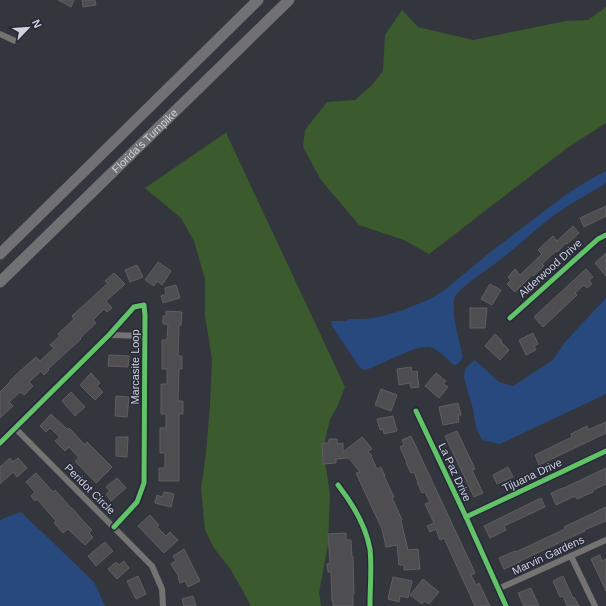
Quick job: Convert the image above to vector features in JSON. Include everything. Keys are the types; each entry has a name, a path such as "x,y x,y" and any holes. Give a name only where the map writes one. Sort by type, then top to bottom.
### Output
{"highway":[{"name":"Florida's Turnpike","path":"0,254 258,0"},
{"name":"Florida's Turnpike","path":"0,282 289,0"}],"street":[{"path":"0,34 15,41"},
{"name":"Alderwood Drive","path":"510,318 598,239 606,235"},
{"name":"Marcasite Loop","path":"15,428 109,335 134,307 144,305 144,483 137,502 114,527"},
{"name":"Marcasite Loop","path":"109,335 145,336"},
{"name":"La Paz Drive","path":"416,411 506,606"},
{"path":"0,443 15,428"},
{"name":"Peridot Circle","path":"15,428 152,566 162,589 163,606"},
{"name":"Tijuana Drive","path":"466,517 606,451"},
{"path":"338,485 347,497 362,524 370,550 370,606"},
{"name":"Marvin Gardens","path":"498,589 606,540"},
{"path":"571,556 595,606"}],"green space":[{"path":"606,7 606,123 567,148 429,254 404,240 359,225 321,180 303,147 305,130 327,102 355,100 372,85 383,71 385,35 402,10 418,27 473,40 566,21 588,20"},
{"path":"227,132 227,135 345,387 337,407 330,419 323,449 330,494 328,544 319,593 321,606 250,606 231,570 214,548 205,530 201,489 206,453 212,359 205,316 205,279 194,241 181,218 145,188"}],"water":[{"path":"606,171 606,183 549,219 458,293 455,297 454,310 456,327 463,357 458,364 452,364 442,354 433,348 424,347 407,352 365,370 360,368 332,326 331,321 379,317 403,310 428,300 442,292 488,254 564,196"},
{"path":"606,298 606,394 500,444 482,440 476,427 473,409 464,378 465,369 475,360 499,382 513,386 553,360 565,342"},
{"path":"21,512 94,582 105,606 0,606 0,521"}],"building":[{"path":"58,0 74,0 71,7"},
{"path":"82,0 95,0 96,5 83,7"},
{"path":"606,206 606,216 584,227 580,218"},
{"path":"573,226 579,233 557,252 556,251 542,264 544,266 533,276 532,275 515,292 507,284 511,280 508,277 515,269 520,275 542,254 538,250 553,236 557,241"},
{"path":"606,253 606,276 595,263"},
{"path":"158,262 171,271 162,285 157,281 154,286 145,280"},
{"path":"137,265 143,277 130,282 125,270"},
{"path":"586,269 593,277 589,280 592,284 587,288 584,285 575,293 577,295 543,327 534,317"},
{"path":"114,273 125,284 106,301 112,308 107,312 104,309 93,320 96,323 48,369 49,370 44,375 41,371 29,382 33,386 24,395 20,392 9,402 13,406 0,418 0,392 36,357 40,361 54,348 50,345 60,336 58,334 74,319 72,316 108,283 105,281"},
{"path":"490,284 501,290 492,305 481,299"},
{"path":"176,285 180,298 163,303 161,296 166,294 165,288"},
{"path":"470,308 487,308 485,328 470,328"},
{"path":"166,311 182,312 181,325 179,325 178,356 182,356 182,369 179,369 178,401 183,401 183,414 179,414 179,481 159,481 159,468 165,468 165,453 160,453 160,428 166,428 166,414 161,414 161,384 167,384 167,369 162,369 162,340 167,340 168,324 163,324 163,316 166,316"},
{"path":"533,333 538,344 534,346 536,350 526,355 519,340"},
{"path":"495,334 509,350 500,360 485,346"},
{"path":"109,355 129,356 128,367 108,366"},
{"path":"411,367 412,372 417,371 419,387 411,388 410,383 399,385 397,369"},
{"path":"91,373 100,383 97,386 103,392 95,400 80,385"},
{"path":"436,373 446,381 443,384 448,387 439,398 425,386"},
{"path":"381,389 397,395 391,411 375,405"},
{"path":"71,392 85,407 75,416 62,401"},
{"path":"116,396 129,397 127,417 115,416"},
{"path":"458,403 461,415 458,415 459,422 443,425 439,407"},
{"path":"51,414 68,430 69,428 85,445 87,442 112,467 96,483 75,461 79,458 69,447 65,451 55,441 60,437 50,428 46,432 40,426"},
{"path":"393,416 397,431 384,434 383,429 380,430 377,419"},
{"path":"606,422 606,433 539,465 535,455 572,437 571,434 587,426 588,430"},
{"path":"457,431 475,469 472,470 483,493 474,497 445,436"},
{"path":"411,436 475,573 471,575 476,585 479,583 490,606 475,606 444,538 440,540 436,529 430,532 427,526 434,523 425,504 430,502 425,492 422,493 414,472 411,473 400,447 404,445 402,440"},
{"path":"116,437 128,437 127,457 116,456"},
{"path":"362,437 372,449 368,451 372,456 377,469 381,467 394,497 392,498 402,520 408,550 418,549 420,569 404,570 404,565 399,565 397,545 386,547 382,529 356,473 360,472 349,458 336,459 336,463 323,464 322,443 329,443 329,439 337,439 337,444 343,443 343,452"},
{"path":"10,458 13,462 18,458 27,468 17,477 13,472 0,484 0,467"},
{"path":"508,467 513,477 497,484 493,475"},
{"path":"606,468 606,484 577,499 575,496 556,505 551,493"},
{"path":"36,473 53,492 55,490 92,530 89,533 93,537 85,545 68,529 63,533 54,523 56,521 37,499 35,501 31,496 35,492 26,482"},
{"path":"117,478 126,488 111,501 106,494 110,491 106,487"},
{"path":"164,492 174,494 171,507 155,503 157,495 162,497"},
{"path":"541,498 545,507 504,526 506,530 490,538 484,526"},
{"path":"606,507 606,521 584,530 585,531 504,569 499,558 515,551 516,552 565,529 564,527"},
{"path":"150,515 159,525 157,527 166,536 170,532 178,540 164,553 138,526"},
{"path":"346,533 346,540 351,540 353,557 353,606 333,606 331,572 328,572 327,564 330,563 328,534"},
{"path":"105,542 113,551 96,566 88,556"},
{"path":"184,549 200,581 188,587 185,581 180,583 179,577 171,564 176,561 173,556"},
{"path":"600,555 602,561 606,559 606,591 591,559"},
{"path":"124,561 129,568 117,579 108,569 116,562 119,565"},
{"path":"138,576 146,594 136,599 127,581"},
{"path":"563,576 573,598 574,597 579,606 567,606 563,596 560,597 553,581"},
{"path":"393,577 412,581 408,598 400,596 399,602 388,599"},
{"path":"423,579 439,592 429,604 424,601 422,604 410,595"},
{"path":"531,588 539,606 524,606 518,593"},
{"path":"193,596 196,606 184,606 182,599"}],"cycle path":[{"path":"510,318 598,239 606,235"},
{"path":"0,443 109,335 134,307 144,305 144,483 137,502 114,527"},
{"path":"416,411 506,606"},
{"path":"466,517 606,451"},
{"path":"338,485 358,516 368,541 371,563 370,606"}]}
